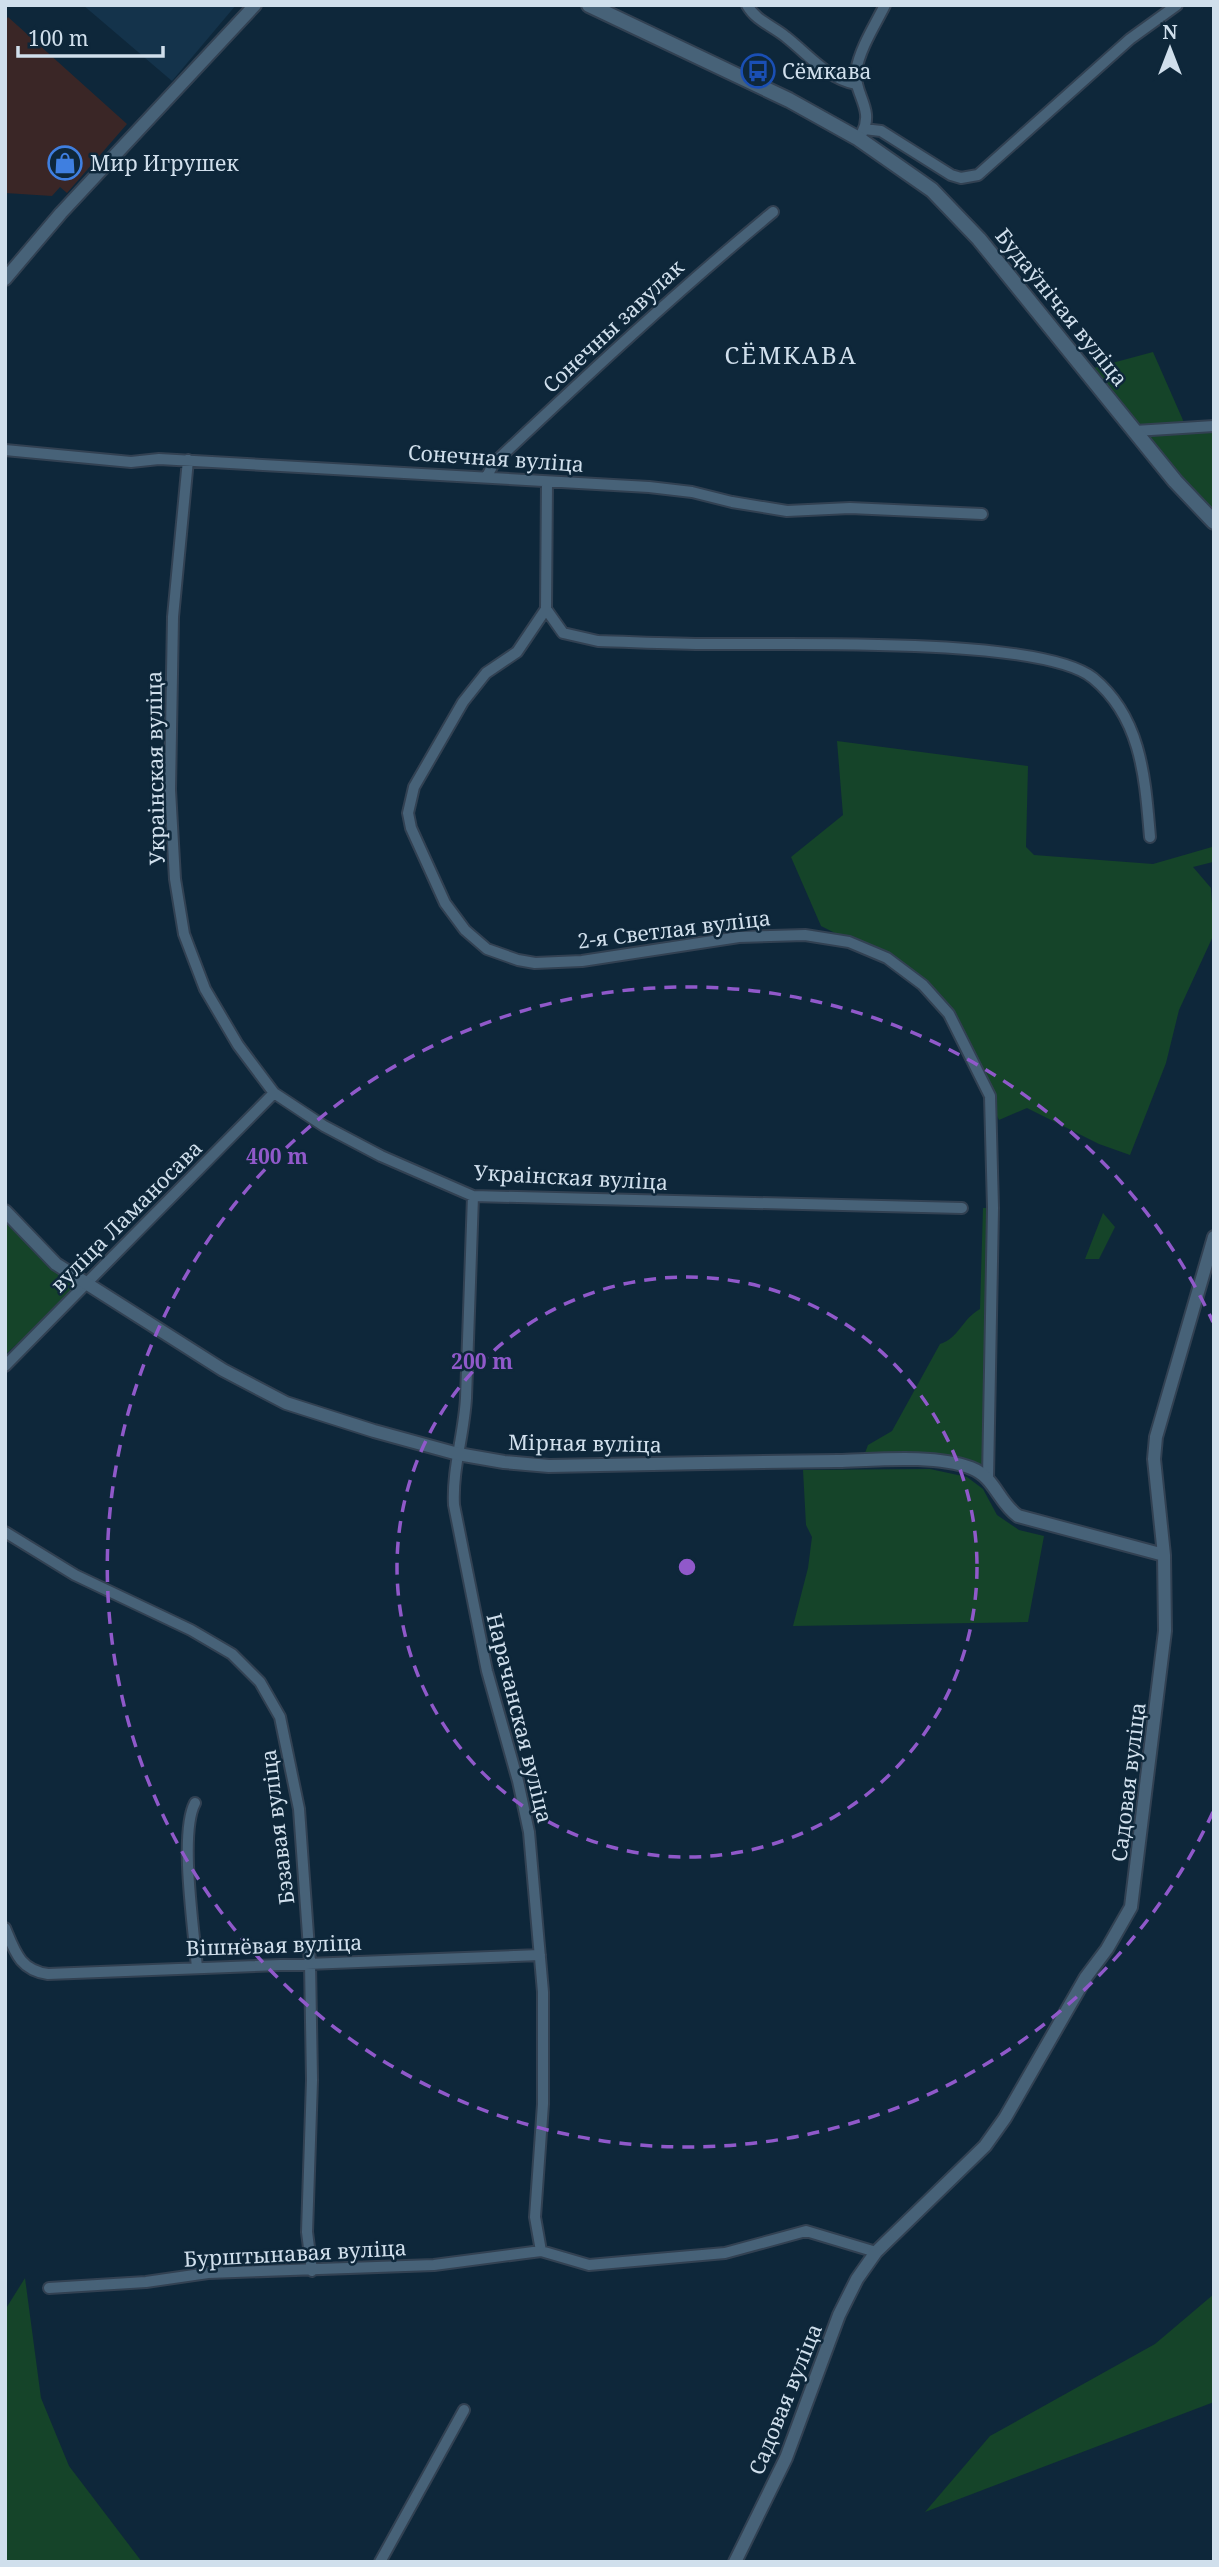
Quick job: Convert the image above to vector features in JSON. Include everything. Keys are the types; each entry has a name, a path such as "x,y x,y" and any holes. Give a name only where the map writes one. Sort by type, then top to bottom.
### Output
{"main road":[{"name":"Будаўнічая вуліца","path":"589,5 755,81 861,134 910,172 955,212 1135,431 1214,522"}],"street":[{"path":"5,279 61,213 256,5"},
{"path":"747,5 757,18 786,36 821,69 843,81 856,84"},
{"path":"885,5 856,69 856,84 865,102 861,134 881,131 951,175 961,178 978,174 1130,39 1177,5"},
{"name":"Сонечны завулак","path":"487,476 494,463 615,349 693,278 773,212"},
{"path":"1135,431 1214,426"},
{"name":"Сонечная вуліца","path":"5,450 131,462 188,460 487,476 692,492 787,511 850,508 982,514"},
{"name":"Украінская вуліца","path":"188,460 173,617 170,790 175,879 184,934 205,989 238,1045 274,1093 324,1125 382,1156 473,1196 962,1208"},
{"path":"547,482 546,609 563,633 598,641 892,645 1029,657 1069,667 1091,676 1112,697 1139,745 1150,837"},
{"name":"2-я Светлая вуліца","path":"546,609 517,652 486,673 463,702 434,748 409,801 411,828 445,903 465,930 487,949 535,963 582,961 739,937 805,935 849,942 887,958 923,985 949,1014 990,1096 993,1208 988,1478"},
{"name":"вуліца Ламаносава","path":"5,1366 274,1093"},
{"name":"Нарачанская вуліца","path":"473,1196 466,1398 453,1479 454,1505 487,1671 518,1780 529,1832 540,1955 543,2104 535,2217 541,2251"},
{"name":"Мірная вуліца","path":"5,1211 56,1264 223,1370 286,1403 373,1432 458,1454 549,1466 928,1461 968,1466 988,1478"},
{"name":"Садовая вуліца","path":"735,2562 786,2458 839,2315 876,2252 985,2146 1131,1907 1165,1631 1164,1555 1154,1459 1156,1437 1161,1408 1214,1237"},
{"path":"988,1478 1006,1505 1018,1516 1164,1555"},
{"name":"Бэзавая вуліца","path":"5,1532 75,1575 212,1642 248,1668 260,1682 280,1717 296,1789 310,1963 312,2080 307,2232 312,2271"},
{"path":"195,1803 190,1813 188,1836 197,1968"},
{"name":"Вішнёвая вуліца","path":"5,1928 16,1955 28,1968 48,1974 540,1955"},
{"path":"541,2251 589,2265 724,2253 806,2231 876,2252"},
{"name":"Бурштынавая вуліца","path":"49,2288 146,2282 208,2273 434,2266 541,2251"},
{"path":"380,2562 464,2410"}],"shaded area":[{"path":"83,5 236,5 172,81"},
{"path":"8,17 127,124 67,193 60,187 52,196 5,193 5,21"}],"green space":[{"path":"1153,352 1186,427 1214,426 1214,522 1086,370"},
{"path":"837,741 1028,766 1026,847 1034,855 1153,864 1212,847 1213,862 1193,867 1211,888 1214,934 1179,1010 1166,1063 1130,1155 1099,1144 1027,1108 999,1120 949,1014 887,959 821,926 791,857 843,815"},
{"path":"983,1208 993,1208 988,1478 968,1466 862,1461 868,1445 892,1431 940,1344 952,1337 980,1309"},
{"path":"5,1211 86,1283 7,1353 5,1352"},
{"path":"1103,1213 1115,1227 1099,1259 1085,1259"},
{"path":"930,1469 967,1477 983,1489 997,1515 1019,1530 1044,1536 1028,1622 793,1626 808,1568 812,1537 806,1525 803,1470"},
{"path":"25,2278 41,2398 69,2466 142,2562 5,2562 5,2310"},
{"path":"1214,2294 1214,2402 925,2512 990,2436 1155,2344"}],"place":[{"name":"Сёмкава","path":"758,71"},
{"name":"Мир Игрушек","path":"65,163"}],"district":[{"name":"СЁМКАВА","path":"791,354"}]}
